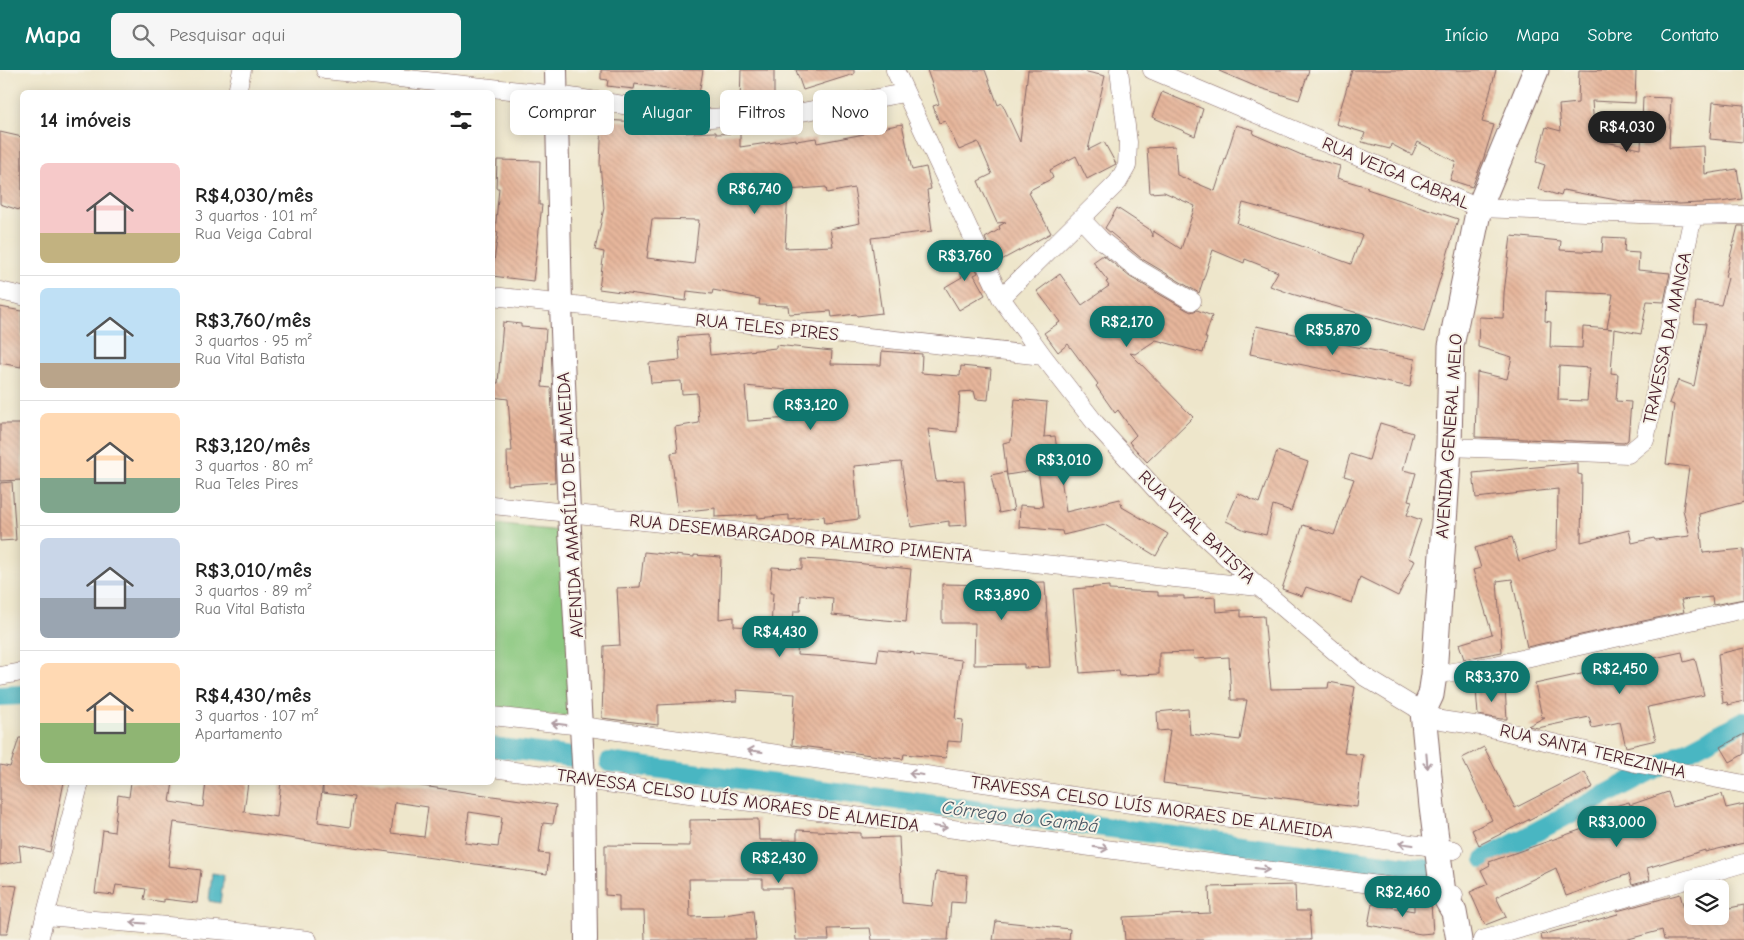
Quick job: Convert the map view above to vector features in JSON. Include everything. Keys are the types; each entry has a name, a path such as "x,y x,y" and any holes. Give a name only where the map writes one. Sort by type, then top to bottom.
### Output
{"main road":[{"name":"AVENIDA GENERAL MELO","path":"1459,940 1446,849 1445,769 1432,701 1449,447 1451,346 1479,208 1536,70"}],"street":[{"path":"237,90 242,70"},
{"path":"325,70 511,90"},
{"name":"AVENIDA AMARÍLIO DE ALMEIDA","path":"556,70 557,90"},
{"name":"RUA VITAL BATISTA","path":"895,70 904,93 1001,298 1042,356 1096,424 1168,503 1259,587 1365,677 1432,701"},
{"path":"1001,298 1118,182 1127,166 1128,142 1119,70"},
{"name":"RUA VEIGA CABRAL","path":"1152,70 1479,208 1693,216 1744,215"},
{"path":"614,104 710,118 802,112 904,93"},
{"name":"AVENIDA AMARÍLIO DE ALMEIDA","path":"558,135 569,513 584,780 586,940"},
{"name":"TRAVESSA DA MANGA","path":"1449,447 1628,454 1645,440 1693,216"},
{"path":"1082,219 1101,240 1136,268 1192,301"},
{"path":"0,291 20,296"},
{"name":"RUA TELES PIRES","path":"495,296 1042,356"},
{"name":"RUA DESEMBARGADOR PALMIRO PIMENTA","path":"495,505 1259,587"},
{"path":"1432,701 1495,665 1744,609"},
{"path":"0,676 20,672"},
{"name":"RUA SANTA TEREZINHA","path":"1432,701 1487,727 1640,764 1744,784"},
{"name":"TRAVESSA CELSO LUÍS MORAES DE ALMEIDA","path":"495,716 582,726 1446,849"},
{"name":"TRAVESSA CELSO LUÍS MORAES DE ALMEIDA","path":"495,768 1452,900"},
{"path":"39,940 79,785"},
{"path":"1482,940 1744,863"},
{"path":"45,916 229,931 308,940"}],"green space":[{"path":"495,524 561,531 573,716 495,712"}],"water":[{"path":"212,873 224,875 220,903 209,901"}],"building":[{"path":"601,70 703,70 700,90 673,90 635,84 634,89 607,86 608,80 601,79"},
{"path":"741,70 774,70 774,90 740,90"},
{"path":"796,70 854,70 854,74 803,90"},
{"path":"927,70 985,70 998,105 1002,103 1020,142 1028,70 1078,70 1105,76 1088,150 1104,142 1116,164 1087,179 1076,156 1050,170 1053,178 1030,190 1031,192 1029,193 1051,233 996,263 985,238 1000,229 999,226 1006,222 997,223 978,181 992,174 978,142 959,150 945,121 939,123 933,106 939,104"},
{"path":"1220,70 1309,70 1299,100 1257,87"},
{"path":"1352,70 1496,70 1482,122 1494,125 1472,187 1450,180 1456,162 1418,142 1412,155 1391,144 1390,149 1362,142 1365,133 1336,124"},
{"path":"1579,70 1636,71 1635,103 1592,101 1595,140 1641,149 1643,97 1671,98 1669,148 1704,146 1705,174 1737,169 1742,199 1680,204 1627,202 1563,190 1561,196 1538,189 1545,165 1536,162 1546,127 1561,131 1559,105 1578,103"},
{"path":"1162,92 1203,109 1195,136 1152,117"},
{"path":"1713,102 1744,105 1743,142 1710,139"},
{"path":"614,121 624,121 624,135 710,135 710,132 716,132 716,134 720,135 740,135 740,147 796,139 796,141 816,138 817,143 859,135 887,135 887,127 902,124 912,170 926,167 931,189 927,190 932,231 871,238 882,313 832,317 831,311 789,314 788,306 759,305 760,299 713,290 712,294 687,291 686,301 599,289 604,252 595,250 604,208 600,164 601,135 614,135","holes":["826,187 827,193 854,188 860,223 830,229 833,246 785,248 788,190","652,219 699,220 694,264 647,258"]},
{"path":"1236,125 1254,130 1253,134 1304,156 1340,166 1337,178 1458,219 1424,332 1270,286 1278,272 1245,259 1244,263 1213,250 1199,293 1142,259 1105,228 1117,208 1149,229 1153,237 1153,231 1181,249 1195,206 1164,192 1150,193 1147,148 1175,146 1177,175 1215,191","holes":["1243,203 1362,235 1351,264 1237,223"]},
{"path":"0,132 20,137 20,210 0,204"},
{"path":"497,160 540,161 539,205 542,205 533,281 495,276 495,254 498,232 495,232 499,188 496,188"},
{"path":"1738,226 1744,226 1744,502 1699,514 1703,553 1744,549 1744,599 1713,605 1712,597 1681,600 1684,612 1527,647 1512,579 1497,581 1502,652 1464,659 1459,644 1492,634 1473,570 1481,568 1475,548 1512,537 1519,561 1557,549 1558,489 1476,498 1473,473 1578,463 1578,474 1582,475 1581,542 1629,530 1632,543 1654,538 1655,540 1690,536 1683,510 1689,467 1666,464 1674,405 1669,403 1678,380 1694,386 1706,324 1694,323 1696,302 1721,305 1728,278 1725,277"},
{"path":"1511,236 1561,241 1560,250 1602,252 1603,237 1625,238 1624,252 1639,253 1638,270 1670,273 1664,302 1647,301 1641,334 1614,329 1611,373 1618,374 1616,401 1631,402 1628,440 1624,443 1475,437 1477,372 1507,379 1512,357 1478,347 1479,317 1503,318","holes":["1546,291 1613,294 1607,328 1612,329 1583,327 1582,348 1550,347 1551,322 1545,321","1559,366 1590,368 1587,401 1558,400"]},
{"path":"966,248 978,273 974,275 985,295 959,310 945,287 962,277 951,256"},
{"path":"1103,255 1130,277 1187,310 1191,312 1197,310 1212,316 1205,338 1207,338 1203,353 1156,340 1135,354 1130,353 1193,417 1147,462 1129,442 1136,435 1118,410 1115,413 1096,386 1098,384 1068,344 1058,352 1044,333 1060,322 1037,291 1060,274 1082,305 1109,286 1106,282 1108,281 1093,262"},
{"path":"0,307 20,311 20,367 0,363"},
{"path":"503,322 521,324 521,327 546,329 542,387 551,388 555,482 508,485 507,451 512,451 508,399 495,397 495,383 498,383"},
{"path":"1256,326 1415,359 1410,387 1250,354"},
{"path":"708,335 710,355 776,348 776,345 832,351 831,364 881,365 882,351 922,354 921,373 960,376 961,366 991,369 988,400 976,399 974,391 960,392 957,432 928,429 936,481 964,480 967,525 949,526 949,521 911,527 901,462 854,466 859,519 825,523 824,516 789,520 789,515 758,518 758,515 715,517 715,508 678,512 671,453 678,452 675,427 699,423 697,393 682,394 681,381 651,383 649,363 680,360 678,337","holes":["745,386 787,390 790,418 748,421"]},
{"path":"1015,399 1047,402 1044,437 1055,436 1066,512 1120,499 1122,507 1168,534 1156,556 1105,525 1063,535 1062,531 1019,527 1020,505 1043,507 1038,470 1007,475 1003,443 1011,441"},
{"path":"1380,423 1413,433 1403,470 1416,473 1408,500 1412,501 1407,515 1421,520 1408,558 1415,561 1398,596 1360,577 1352,603 1306,587 1302,596 1282,589 1303,525 1334,535 1354,479 1344,476 1350,454 1369,460"},
{"path":"0,424 20,424 20,480 0,481"},
{"path":"1277,451 1308,462 1291,511 1273,505 1266,535 1245,530 1226,521 1238,493 1259,503"},
{"path":"1006,472 1014,510 999,513 991,475"},
{"path":"12,482 16,540 0,541 0,483"},
{"path":"644,552 694,557 694,555 721,557 719,619 734,617 734,626 771,628 773,593 770,593 772,567 802,569 802,559 911,569 906,622 832,615 833,598 801,595 800,611 794,611 791,639 798,640 797,655 877,662 879,649 962,660 955,719 963,720 961,742 948,741 946,758 904,754 903,759 792,745 795,694 736,690 737,701 658,705 658,725 602,718 604,646 620,645 617,588 640,587"},
{"path":"1045,582 1050,667 1024,668 1024,664 974,665 975,623 942,623 942,584 992,585 992,583"},
{"path":"1109,586 1109,590 1158,592 1158,596 1184,596 1184,599 1215,597 1216,612 1241,610 1241,617 1264,616 1271,689 1328,688 1329,682 1355,687 1344,753 1363,755 1357,807 1163,783 1170,730 1158,731 1157,712 1188,709 1190,734 1240,740 1247,700 1231,700 1229,657 1194,659 1193,652 1159,653 1159,674 1120,676 1119,670 1080,673 1073,589"},
{"path":"1744,648 1744,701 1728,705 1727,702 1723,703 1718,654"},
{"path":"1682,652 1684,662 1695,659 1704,695 1648,707 1656,740 1626,747 1620,722 1592,728 1589,717 1538,728 1528,726 1545,717 1542,717 1535,684"},
{"path":"1505,688 1507,719 1478,715 1476,689"},
{"path":"1744,734 1744,754 1730,762 1721,747"},
{"path":"20,738 20,785 63,785 50,852 19,845 21,861 0,865 0,765 10,767"},
{"path":"1484,747 1515,808 1585,772 1593,787 1479,845 1472,830 1492,820 1462,758"},
{"path":"131,785 173,785 170,802 203,807 206,785 248,785 244,812 277,817 281,785 323,785 318,822 350,827 354,797 323,793 323,785 415,785 556,805 553,824 543,823 539,853 549,854 547,874 174,822 168,866 201,870 197,903 164,899 164,902 144,899 146,889 116,885 114,895 95,893 103,830 114,832 118,795 129,797","holes":["395,802 428,807 424,837 391,833","469,812 502,817 498,847 465,843"]},
{"path":"1668,792 1673,807 1722,794 1726,808 1744,804 1744,843 1705,852 1705,850 1647,868 1650,880 1632,885 1629,874 1566,896 1556,868 1496,897 1506,917 1485,925 1470,892 1488,884 1481,870 1490,865 1489,862 1614,818 1611,807 1629,802 1630,805"},
{"path":"758,819 759,840 797,840 797,830 861,833 861,838 899,837 902,903 932,906 936,872 967,875 965,903 951,902 948,940 872,940 870,928 828,929 829,940 796,940 792,888 763,888 763,879 689,879 690,917 725,916 753,911 756,940 645,940 644,911 619,911 619,896 605,895 605,845 690,846 690,820"},
{"path":"0,884 17,886 7,934 0,934"},
{"path":"1295,885 1296,911 1309,911 1311,940 1125,940 1123,917 1210,913 1209,887"},
{"path":"1680,894 1684,909 1684,925 1729,925 1729,908 1744,905 1744,940 1664,940 1662,930 1625,940 1542,940 1541,935 1618,914 1617,911"},
{"path":"1414,901 1431,903 1433,933 1421,934 1368,925 1372,904 1414,911"},
{"path":"996,921 1070,929 1069,940 993,940"}],"waterway":[{"name":"Córrego do Gambá","path":"0,696 20,695"},
{"name":"Córrego do Gambá","path":"1485,859 1744,721"},
{"name":"Córrego do Gambá","path":"495,747 572,757"},
{"name":"Córrego do Gambá","path":"609,762 1431,870"}]}
